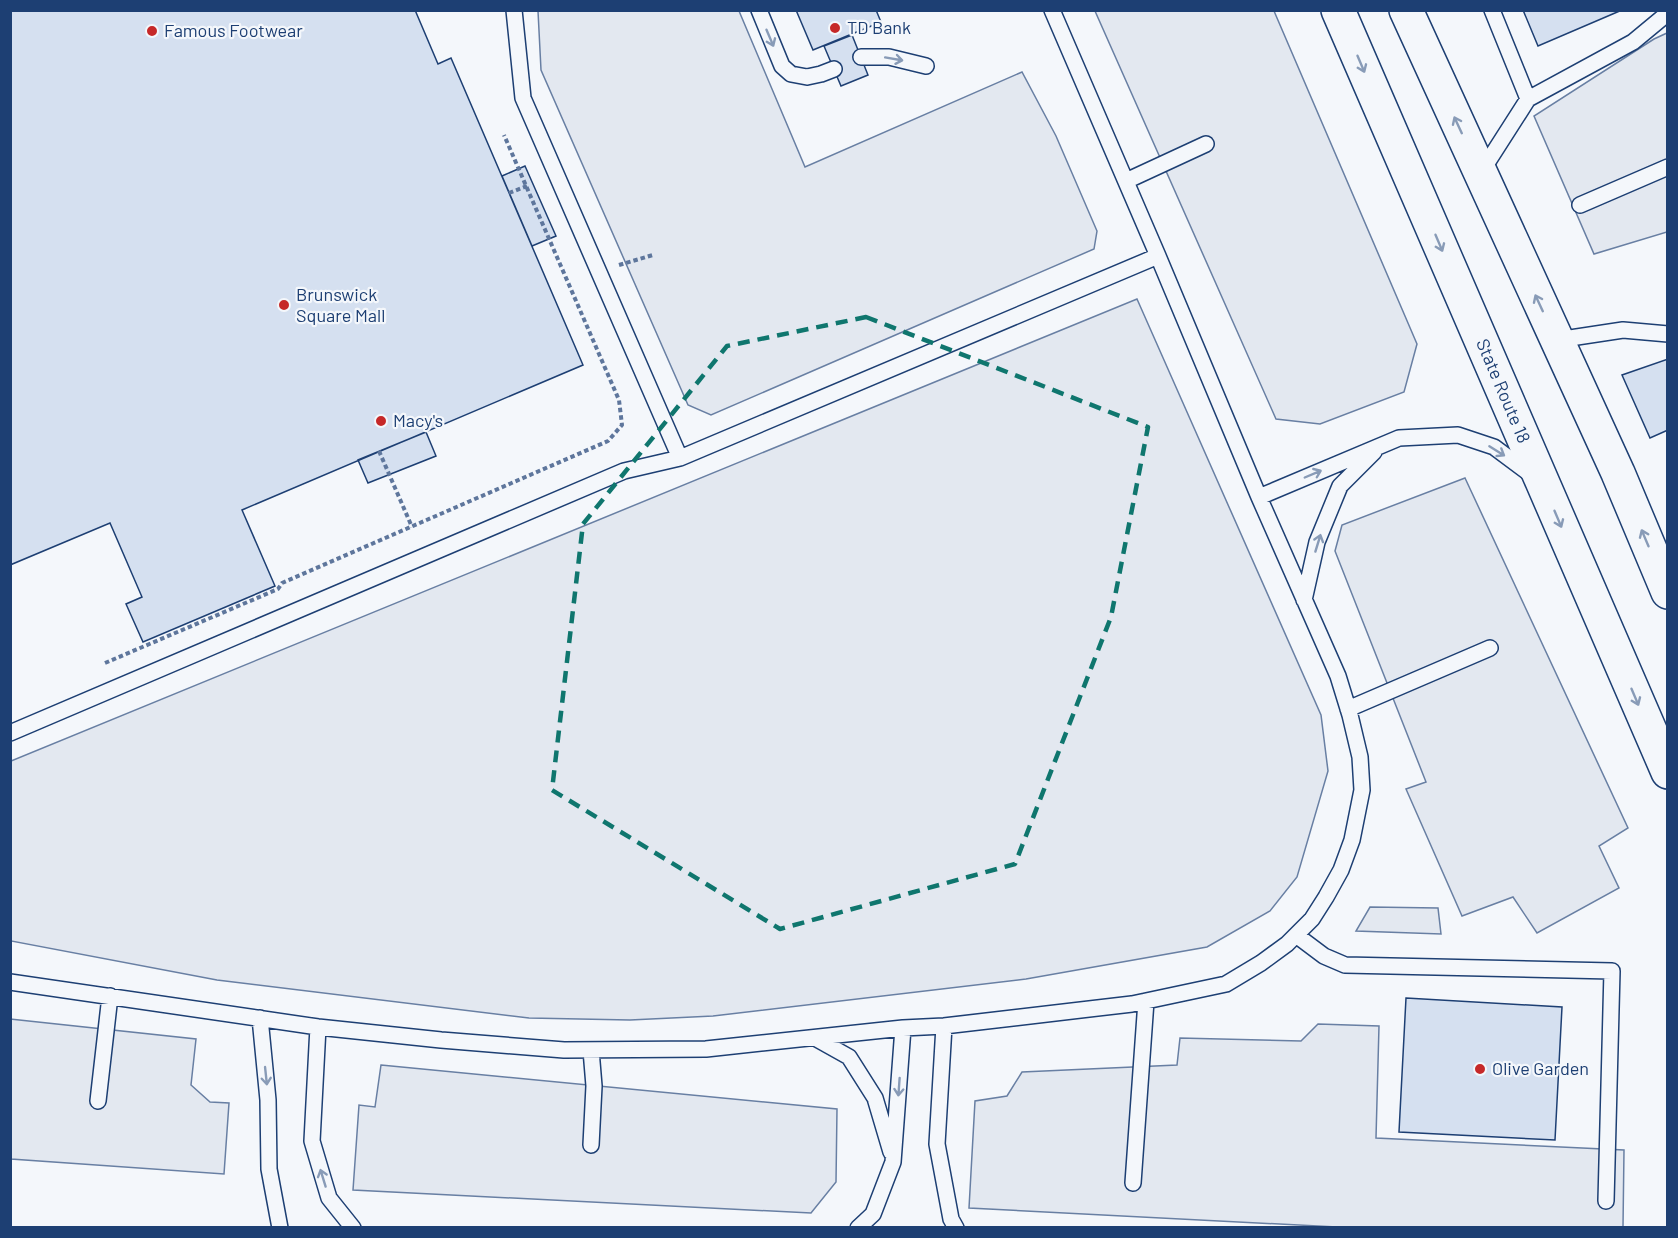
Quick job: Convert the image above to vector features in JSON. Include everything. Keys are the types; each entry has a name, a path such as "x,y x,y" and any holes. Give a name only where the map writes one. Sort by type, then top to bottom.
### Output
{"highway":[{"name":"State Route 18","path":"1338,10 1668,772"},
{"path":"1406,10 1618,473 1667,588"}],"lane":[{"path":"514,10 523,98 680,458"},
{"path":"759,10 782,66 791,74 807,77 834,69"},
{"path":"12,982 318,1027 441,1040 564,1050 706,1049 903,1028 944,1026 1146,1001 1226,984 1261,963 1296,935 1312,919 1341,870 1352,840 1362,790 1360,757 1348,709 1338,676 1259,497 1052,10"},
{"path":"1492,10 1528,99"},
{"path":"1480,174 1528,99 1633,42 1668,13"},
{"path":"861,57 889,57 926,66"},
{"path":"1126,181 1206,144"},
{"path":"1580,205 1668,167"},
{"path":"10,733 624,471 680,458 1158,256"},
{"path":"1557,340 1623,330 1668,334"},
{"path":"1259,497 1400,438 1458,435 1494,447 1542,483"},
{"path":"1305,600 1317,542 1340,486 1380,446"},
{"path":"1348,709 1490,648"},
{"path":"1296,935 1324,956 1345,965 1612,970 1606,1201"},
{"path":"98,1101 110,996"},
{"path":"1132,1183 1146,1001"},
{"path":"260,1018 268,1100 269,1169 280,1227"},
{"path":"944,1026 937,1144 951,1219 956,1227"},
{"path":"318,1027 312,1141 329,1198 353,1227"},
{"path":"858,1227 873,1214 893,1162 903,1028"},
{"path":"815,1038 849,1057 875,1098 893,1162"},
{"path":"591,1050 594,1086 591,1145"}],"path":[{"path":"105,663 278,590 282,583 608,441 622,425 619,400 504,135"},
{"path":"509,193 527,186"},
{"path":"617,265 653,255"},
{"path":"379,451 412,527"}],"highlighted area":[{"path":"866,317 1148,427 1111,617 1015,864 780,929 552,790 583,524 727,346"}],"shaded area":[{"path":"538,11 739,11 805,167 1022,72 1056,136 1097,231 1094,249 711,415 688,405 541,70"},
{"path":"1095,11 1274,11 1417,344 1404,392 1320,424 1276,419"},
{"path":"1667,33 1667,232 1594,254 1534,116"},
{"path":"1137,299 1321,715 1328,771 1297,877 1270,911 1207,947 1026,979 713,1016 630,1020 529,1018 217,980 11,941 11,761"},
{"path":"1465,478 1628,828 1599,846 1619,888 1537,933 1513,897 1462,916 1406,789 1426,782 1335,551 1342,525"},
{"path":"1370,907 1438,908 1441,934 1356,931"},
{"path":"10,1019 196,1039 191,1085 210,1102 229,1103 224,1174 11,1159"},
{"path":"1318,1024 1379,1026 1376,1138 1624,1150 1623,1227 1337,1227 969,1208 975,1101 1007,1096 1022,1072 1177,1065 1180,1038 1301,1041"},
{"path":"381,1065 837,1109 836,1182 811,1213 353,1190 359,1105 375,1107"}],"building":[{"name":"Brunswick Square Mall","path":"10,10 415,10 438,64 451,58 583,365 242,510 275,586 143,642 126,604 142,597 110,523 10,565"},
{"name":"TD Bank","path":"796,10 876,10 881,22 813,50"},
{"path":"1523,10 1622,10 1538,46"},
{"path":"852,35 868,75 841,86 824,46"},
{"path":"525,166 556,236 532,246 502,176"},
{"path":"1668,359 1668,430 1650,438 1622,375"},
{"path":"426,432 436,456 368,483 358,460"},
{"name":"Olive Garden","path":"1406,998 1562,1007 1555,1140 1399,1132"}],"place":[{"name":"TD Bank","path":"835,28"},
{"name":"Famous Footwear","path":"152,31"},
{"name":"Brunswick Square Mall","path":"284,305"},
{"name":"Macy's","path":"381,421"},
{"name":"Olive Garden","path":"1480,1069"}]}
